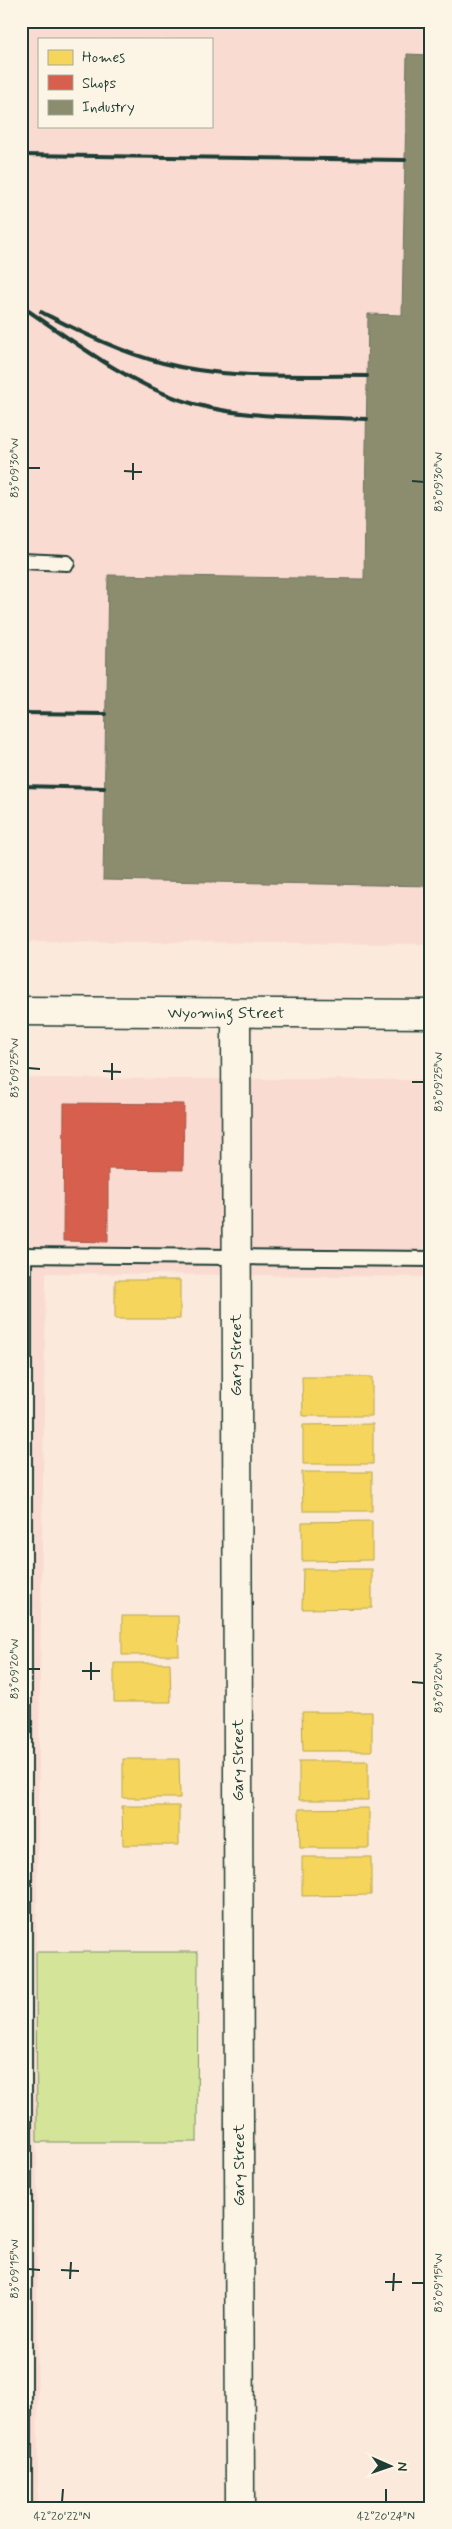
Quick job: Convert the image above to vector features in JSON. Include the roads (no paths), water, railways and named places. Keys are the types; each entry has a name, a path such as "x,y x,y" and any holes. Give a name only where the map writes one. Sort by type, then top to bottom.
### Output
{"street":[{"name":"Wyoming Street","path":"21,1011 431,1014"},
{"name":"Gary Street","path":"236,1013 240,2508"}],"lane":[{"path":"21,560 67,563"},
{"path":"24,2508 23,1255 431,1259"}],"railway":[{"path":"21,155 405,160"},
{"path":"21,306 78,345 136,381 178,399 201,406 247,414 367,419"},
{"path":"41,312 116,347 163,363 188,368 264,376 367,376"},
{"path":"21,713 106,714"},
{"path":"21,786 104,788"}]}
